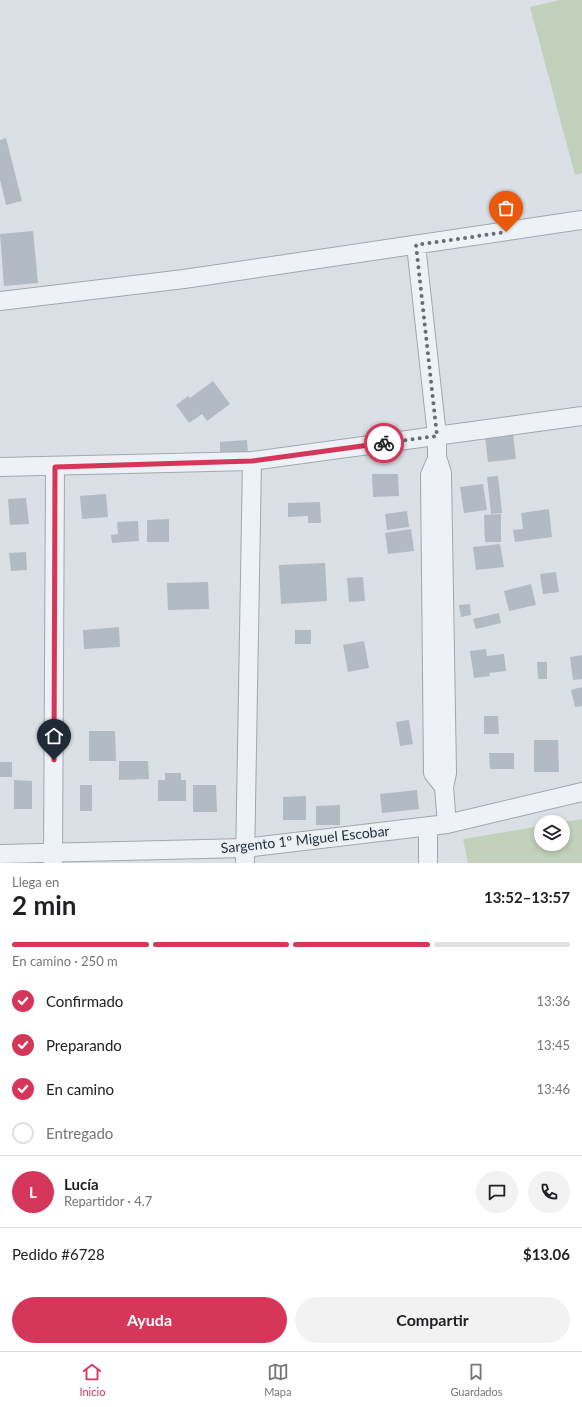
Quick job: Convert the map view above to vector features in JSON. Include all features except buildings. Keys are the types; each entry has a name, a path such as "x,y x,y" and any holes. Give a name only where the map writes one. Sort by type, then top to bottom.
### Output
{"street":[{"path":"0,301 184,279 582,220"},
{"path":"416,245 437,436 437,457 442,473 437,576 439,670 447,773 444,787 447,824"},
{"path":"0,467 55,467 252,461 582,416"},
{"path":"245,856 252,461"},
{"path":"53,858 55,467"},
{"name":"Sargento 1º Miguel Escobar","path":"0,854 53,858 245,856 447,824 582,792"},
{"path":"428,826 428,863"}],"green space":[{"path":"559,0 582,0 582,173 575,175 530,7"},
{"path":"582,819 582,863 468,863 463,839 534,827 534,851 570,851 570,821"}],"way so far":[{"path":"384,443 437,436 416,245 506,232"}],"route":[{"path":"54,760 55,467 252,461 384,443"}]}
